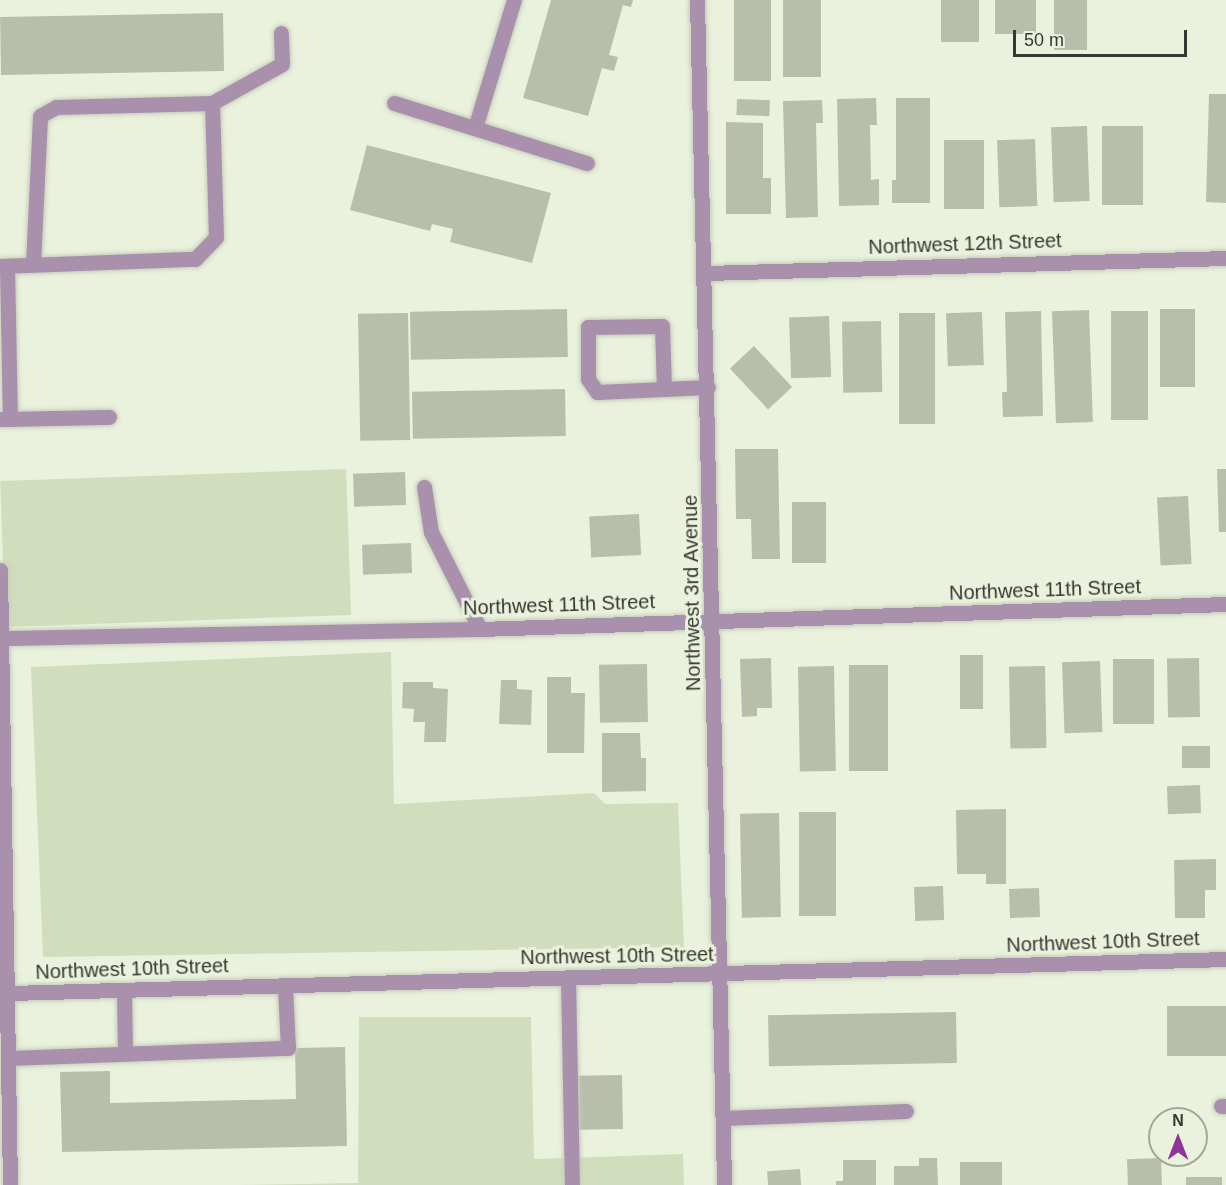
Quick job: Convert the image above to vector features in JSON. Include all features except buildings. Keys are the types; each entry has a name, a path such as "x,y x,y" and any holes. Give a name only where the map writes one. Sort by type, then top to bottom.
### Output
{"street":[{"path":"475,128 514,0"},
{"name":"Northwest 3rd Avenue","path":"697,0 714,622 724,1185"},
{"path":"33,263 40,116 56,107 212,103 282,64 281,33"},
{"path":"109,417 5,419 3,266 33,263 195,260 216,237 212,103"},
{"path":"394,103 587,164"},
{"name":"Northwest 12th Street","path":"706,273 1226,258"},
{"path":"664,389 662,326 588,327 588,379 597,392 664,389 708,387"},
{"path":"424,487 430,532 480,629"},
{"path":"0,570 10,993 7,1176"},
{"name":"Northwest 11th Street","path":"2,638 480,629 1226,604"},
{"name":"Northwest 10th Street","path":"10,993 720,975 1226,959"},
{"path":"568,978 572,1185"},
{"path":"10,1058 288,1048 285,986"},
{"path":"124,990 125,1053"},
{"path":"723,1118 906,1111"}],"green space":[{"path":"346,469 351,615 5,627 0,481"},
{"path":"391,652 394,804 594,793 605,804 678,803 684,947 43,957 31,667"},
{"path":"359,1017 531,1017 534,1159 683,1154 684,1185 238,1185 358,1183"}]}
